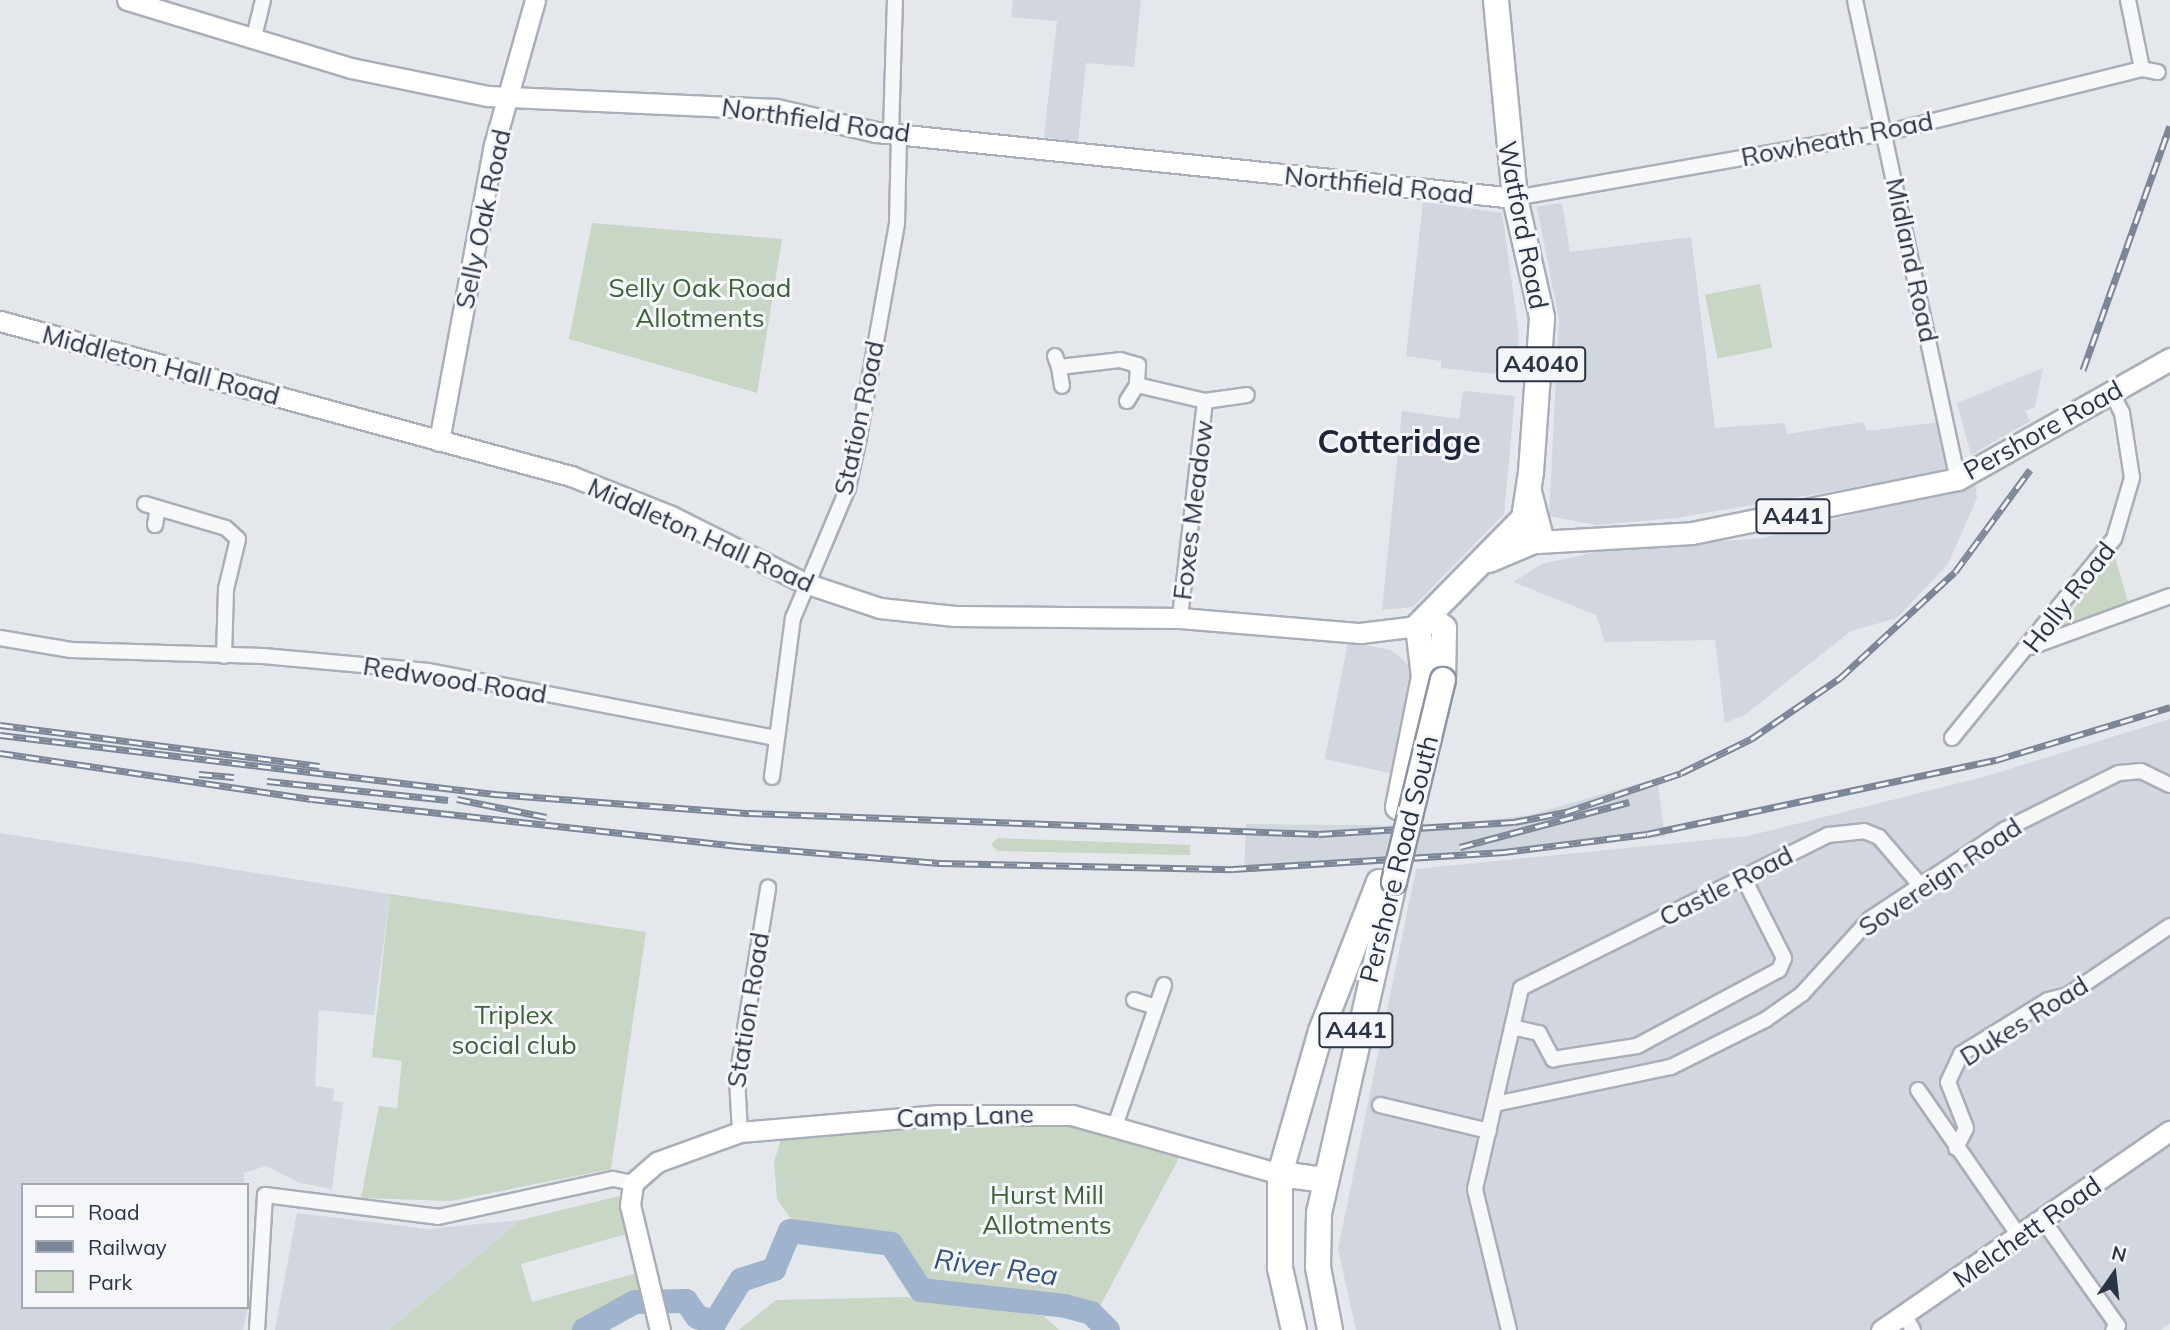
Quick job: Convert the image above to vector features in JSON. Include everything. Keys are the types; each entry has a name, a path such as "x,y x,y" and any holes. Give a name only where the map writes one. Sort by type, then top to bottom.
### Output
{"highway":[{"name":"Watford Road","path":"1496,0 1515,198 1542,317 1529,492 1531,530"},
{"path":"1431,628 1481,563 1531,530"},
{"name":"Pershore Road South","path":"1294,1330 1280,1268 1280,1174 1321,1031 1384,886 1396,850 1404,846 1443,680 1431,628"},
{"name":"Pershore Road South","path":"1330,1330 1317,1245 1324,1180 1384,886 1431,628"},
{"path":"1280,1174 1324,1180"}],"main road":[{"name":"Pershore Road","path":"1531,530 1579,540 1756,523 1958,479 2170,359"}],"street":[{"name":"Northfield Road","path":"127,0 253,41 351,68 511,99 776,109 895,133 1515,198"},
{"path":"253,41 263,0"},
{"name":"Selly Oak Road","path":"439,441 494,145 511,99 535,0"},
{"name":"Station Road","path":"772,776 775,738 805,583 848,488 897,223 895,0"},
{"name":"Midland Road","path":"1855,0 1958,479"},
{"path":"2128,0 2142,69"},
{"name":"Rowheath Road","path":"1515,198 1885,133 2142,69 2158,72"},
{"name":"Middleton Hall Road","path":"0,321 439,441 630,498 805,583 880,608 955,616 1180,618 1360,633 1431,628"},
{"path":"1062,386 1057,361 1120,360 1138,365 1138,385 1127,401"},
{"name":"Foxes Meadow","path":"1138,385 1205,401 1247,394"},
{"name":"Holly Road","path":"1952,738 2031,647 2121,525 2132,478 2122,413 2112,393"},
{"name":"Foxes Meadow","path":"1180,618 1205,401"},
{"path":"155,525 151,506 226,528 241,545 226,589 224,656"},
{"path":"2031,647 2170,596"},
{"name":"Redwood Road","path":"0,638 133,653 224,656 428,671 775,738"},
{"name":"Sovereign Road","path":"1495,1104 1645,1078 1765,1020 1802,994 1870,919 2004,830 2119,773 2141,771 2170,785"},
{"name":"Castle Road","path":"1512,1027 1521,988 1829,835 1864,831 1892,847 1920,885"},
{"path":"1509,1330 1475,1206 1512,1027 1539,1033 1553,1059 1637,1046 1779,970 1784,958 1743,877"},
{"name":"Station Road","path":"740,1132 737,1078 768,888"},
{"name":"Dukes Road","path":"1956,1148 1966,1128 1948,1082 1961,1054 2049,1000 2068,995 2170,926"},
{"path":"1116,1123 1164,985"},
{"path":"1134,1000 1156,1007"},
{"path":"1918,1090 2021,1238"},
{"path":"1380,1105 1489,1131"},
{"name":"Camp Lane","path":"633,1183 649,1167 740,1132 951,1114 1041,1113 1116,1123 1280,1174"},
{"name":"Melchett Road","path":"1881,1330 1909,1322 2170,1130"},
{"path":"257,1330 265,1195 438,1217 613,1179 633,1183 630,1205 659,1326"},
{"path":"2045,1223 2118,1326 2113,1330"}],"shaded area":[{"path":"1013,0 1141,0 1134,67 1086,63 1078,143 1044,137 1057,21 1011,17"},
{"path":"1423,202 1502,213 1519,335 1515,376 1441,368 1441,361 1406,356"},
{"path":"1562,203 1570,252 1691,237 1715,428 1785,423 1787,434 1863,422 1867,431 1940,422 1954,470 1676,518 1597,525 1549,516 1559,320 1537,207"},
{"path":"2043,368 2035,407 2025,411 2030,421 1971,455 1957,403"},
{"path":"1463,391 1515,396 1504,514 1413,607 1382,610 1402,411 1459,419"},
{"path":"1975,483 1977,498 1948,564 1897,618 1851,631 1746,714 1725,723 1715,640 1605,642 1596,615 1513,582 1542,564 1605,550 1763,538"},
{"path":"1348,642 1391,650 1414,669 1394,774 1325,759"},
{"path":"2170,719 2170,1323 2161,1330 1356,1330 1338,1249 1416,869 1748,836 1987,776"},
{"path":"1657,778 1665,837 1244,872 1246,824 1432,826 1531,815"},
{"path":"0,833 390,894 374,1015 319,1010 315,1086 334,1089 333,1101 343,1102 332,1189 300,1183 266,1166 244,1173 244,1183 21,1183 21,1309 247,1309 243,1330 0,1330"},
{"path":"297,1213 427,1229 521,1220 389,1330 275,1330"}],"green space":[{"name":"Selly Oak Road Allotments","path":"592,223 782,239 757,393 569,339"},
{"path":"1760,284 1772,348 1717,358 1705,295"},
{"path":"2114,554 2130,608 2057,632"},
{"path":"998,838 1190,845 1190,855 997,851 991,844"},
{"name":"Triplex social club","path":"390,894 646,932 611,1169 451,1201 361,1198 379,1106 397,1108 402,1061 372,1057"},
{"name":"Hurst Mill Allotments","path":"1049,1124 1113,1127 1180,1156 1098,1310 922,1280 896,1241 865,1233 810,1233 795,1225 777,1199 774,1162 782,1136"},
{"path":"619,1196 626,1234 521,1264 532,1302 637,1273 642,1309 600,1330 389,1330 521,1220"},
{"path":"906,1297 1044,1316 1059,1330 739,1330 776,1300"}],"waterway":[{"name":"River Rea","path":"584,1330 635,1302 686,1301 697,1317 715,1322 741,1280 774,1269 790,1231 891,1244 921,1290 1065,1306 1091,1313 1108,1330"}],"railway":[{"path":"2083,370 2170,126"},
{"path":"0,735 494,794 749,813 1319,834 1514,822 1566,812 1681,773 1751,739 1840,678 1955,572 2030,470"},
{"path":"0,753 312,799 738,846 939,863 1233,869 1504,852 1647,834 1996,760 2170,707"},
{"path":"0,725 319,766"},
{"path":"199,774 234,777"},
{"path":"267,781 448,800"},
{"path":"457,799 546,817"},
{"path":"1460,847 1629,802"}],"district":[{"name":"Cotteridge","path":"1399,441"}]}
